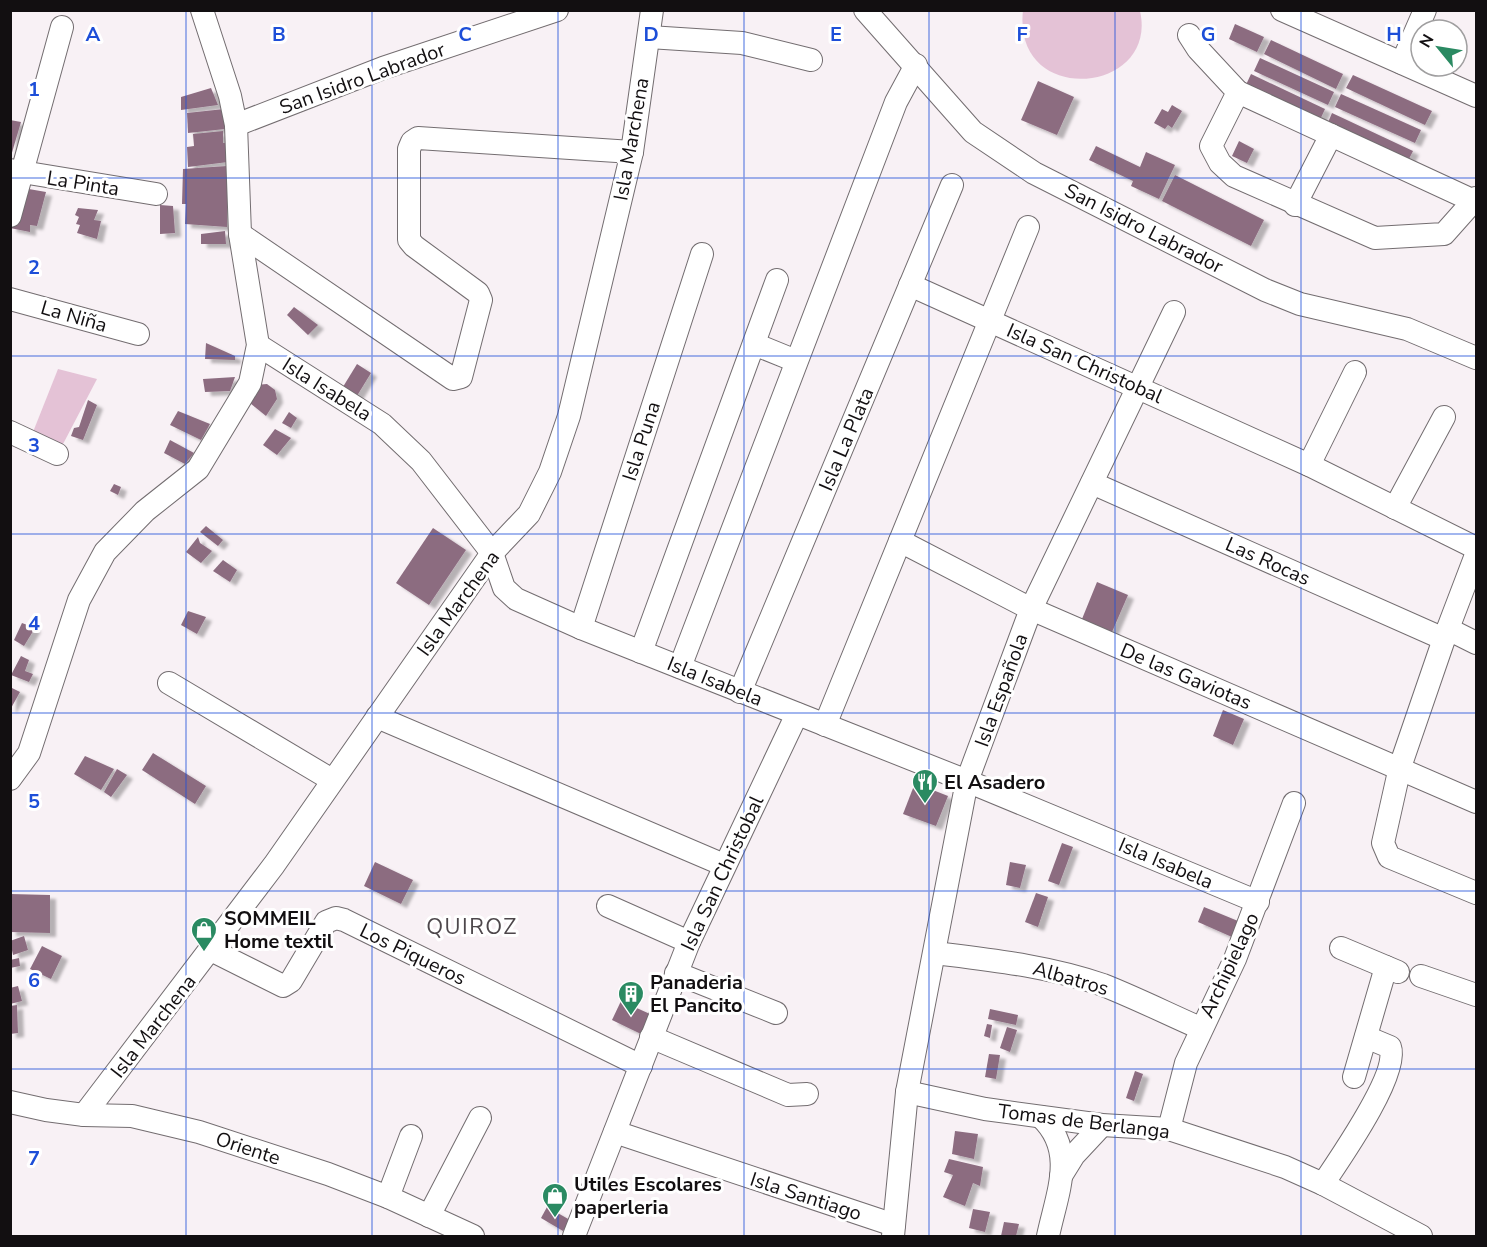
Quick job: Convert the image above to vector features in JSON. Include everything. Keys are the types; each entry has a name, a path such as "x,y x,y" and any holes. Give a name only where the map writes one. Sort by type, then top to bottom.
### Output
{"street":[{"path":"10,778 29,753 79,600 105,552 145,512 198,468 250,383 258,345 240,234 236,125 230,96 202,10"},
{"name":"Isla Marchena","path":"84,1115 211,950 492,553 529,514 554,461 569,416 632,152 652,10"},
{"name":"San Isidro Labrador","path":"864,10 973,132 1034,173 1265,290 1300,304 1407,329 1476,358"},
{"path":"1402,63 1425,10"},
{"path":"1285,11 1476,96"},
{"name":"San Isidro Labrador","path":"236,125 383,68 545,12"},
{"path":"10,216 17,172 62,27"},
{"path":"1189,34 1198,49 1239,92 1476,201 1444,234 1395,238 1375,238 1295,205 1234,176 1213,152 1211,146 1239,92"},
{"path":"649,37 742,43 811,60"},
{"path":"680,667 896,102 915,65"},
{"path":"1295,205 1331,135"},
{"path":"240,234 453,380 457,380 461,377 481,300 478,293 409,240 412,142 418,138 632,152"},
{"name":"La Pinta","path":"17,172 156,194"},
{"name":"Isla La Plata","path":"740,692 952,185"},
{"path":"910,285 990,320 1028,227"},
{"name":"Isla Puna","path":"580,628 702,254"},
{"path":"641,652 777,280"},
{"name":"La Niña","path":"10,299 138,334"},
{"name":"Isla Española","path":"893,1231 907,1092 967,781 1031,609 1174,312"},
{"name":"Isla San Christobal","path":"825,725 990,320 1309,465 1476,548"},
{"path":"754,344 796,361"},
{"name":"Isla Isabela","path":"258,345 382,424 399,439 421,462 492,553 504,588 516,599 580,628 967,781 1258,902"},
{"path":"1309,465 1355,372"},
{"path":"1395,508 1444,417"},
{"path":"10,432 57,454"},
{"name":"Las Rocas","path":"1092,483 1446,634 1476,643"},
{"name":"De las Gaviotas","path":"900,541 1031,609 1400,767 1476,802"},
{"path":"1476,555 1400,767 1383,843 1389,857 1476,893"},
{"path":"169,683 332,780"},
{"name":"Isla San Christobal","path":"574,1236 689,942 797,714"},
{"path":"377,717 724,865"},
{"name":"Archipielago","path":"1169,1129 1178,1089 1200,1028 1235,959 1294,803"},
{"path":"608,906 689,942"},
{"name":"Los Piqueros","path":"211,950 284,986 291,981 326,922 336,918 344,920 641,1066"},
{"path":"1341,948 1402,972 1476,995"},
{"name":"Albatros","path":"935,953 1029,966 1064,974 1102,985 1200,1028"},
{"path":"1354,1077 1366,1037 1402,972"},
{"path":"676,973 776,1013"},
{"path":"651,1036 788,1095 807,1094"},
{"path":"1323,1184 1360,1131 1390,1062 1390,1047 1366,1037"},
{"name":"Tomas de Berlanga","path":"907,1092 985,1110 1102,1125 1169,1129 1285,1167 1323,1184 1421,1236"},
{"name":"Oriente","path":"10,1102 84,1115 132,1116 199,1132 328,1174 388,1197 473,1236"},
{"path":"1041,1117 1054,1129 1059,1140 1060,1177 1048,1236"},
{"path":"429,1216 480,1118"},
{"path":"1060,1177 1074,1155 1102,1125"},
{"name":"Isla Santiago","path":"615,1132 893,1231"},
{"path":"388,1197 411,1136"}],"shaded area":[{"path":"1023,10 1140,11 1140,39 1128,60 1108,73 1084,79 1060,76 1039,64 1026,42"},
{"path":"58,369 97,379 62,446 33,432"}],"building":[{"path":"1235,24 1264,37 1257,52 1229,39"},
{"path":"1271,40 1343,74 1336,89 1264,54"},
{"path":"1260,58 1334,92 1328,105 1254,71"},
{"path":"1251,74 1325,109 1319,122 1245,87"},
{"path":"1353,75 1432,111 1425,125 1346,88"},
{"path":"1038,81 1074,97 1057,135 1021,120"},
{"path":"211,88 218,105 181,110 181,97"},
{"path":"1341,94 1421,130 1415,143 1335,107"},
{"path":"1172,105 1182,111 1172,128 1168,125 1165,129 1154,123 1162,109 1168,112"},
{"path":"224,109 225,129 188,133 187,113"},
{"path":"1332,113 1413,151 1406,165 1326,127"},
{"path":"10,120 21,122 11,156 10,156"},
{"path":"223,131 223,143 227,143 228,162 188,167 187,147 194,146 193,134"},
{"path":"1239,141 1254,149 1247,163 1232,156"},
{"path":"1096,146 1140,167 1146,152 1175,165 1159,199 1131,186 1133,181 1089,160"},
{"path":"227,166 227,227 185,224 186,204 182,204 183,169"},
{"path":"1175,175 1264,220 1251,246 1162,201"},
{"path":"23,188 46,192 37,226 30,225 30,232 10,228"},
{"path":"160,205 173,206 175,233 160,234"},
{"path":"78,208 98,210 94,220 101,221 97,239 77,233 80,225 76,224 79,217 75,215"},
{"path":"225,231 226,244 201,244 201,234"},
{"path":"294,307 318,325 308,335 287,315"},
{"path":"206,343 235,356 235,360 205,359"},
{"path":"357,364 371,373 352,404 338,395"},
{"path":"235,377 230,391 205,392 203,379"},
{"path":"267,384 275,390 277,399 266,416 250,403 255,385"},
{"path":"88,400 97,405 83,440 71,436 74,428 79,427"},
{"path":"178,411 210,424 201,440 170,425"},
{"path":"289,412 297,418 291,428 282,423"},
{"path":"275,429 291,438 277,455 263,445"},
{"path":"170,440 194,453 185,464 164,453"},
{"path":"114,484 121,487 118,495 110,491"},
{"path":"206,526 223,540 218,546 200,532"},
{"path":"433,528 466,550 429,605 396,583"},
{"path":"198,537 200,543 212,551 201,563 186,552"},
{"path":"223,560 237,570 230,582 213,571"},
{"path":"1097,582 1128,595 1112,632 1082,619"},
{"path":"188,611 206,617 197,634 181,625"},
{"path":"22,623 35,628 24,646 14,640"},
{"path":"21,656 29,660 25,671 33,674 29,682 11,675"},
{"path":"10,687 20,692 10,710"},
{"path":"1223,710 1244,719 1233,745 1213,736"},
{"path":"153,753 206,786 195,804 142,770"},
{"path":"85,756 114,769 101,790 74,774"},
{"path":"117,769 127,775 111,797 104,792"},
{"name":"El Asadero","path":"915,783 948,796 936,826 903,814"},
{"path":"1062,843 1073,847 1059,885 1048,881"},
{"path":"375,862 413,880 401,904 364,886"},
{"path":"1010,862 1026,865 1020,888 1006,885"},
{"path":"1036,893 1048,897 1038,927 1025,922"},
{"path":"10,894 50,895 50,933 10,932"},
{"path":"1204,907 1238,921 1232,937 1198,922"},
{"path":"24,936 28,950 13,955 10,941"},
{"path":"42,946 62,956 51,979 30,969"},
{"path":"19,958 20,966 10,968 10,960"},
{"path":"18,986 22,1001 10,1004 10,988"},
{"name":"Panaderia El Pancito","path":"621,1001 650,1014 641,1034 612,1020"},
{"path":"17,1005 18,1033 10,1034 10,1006"},
{"path":"990,1009 1018,1015 1016,1025 988,1019"},
{"path":"987,1024 992,1025 990,1038 984,1036"},
{"path":"1007,1027 1017,1030 1010,1052 1000,1048"},
{"path":"989,1054 1000,1055 996,1079 985,1077"},
{"path":"1135,1071 1143,1074 1134,1101 1126,1098"},
{"path":"955,1131 978,1134 974,1159 952,1154"},
{"path":"949,1159 983,1167 980,1186 973,1183 965,1206 943,1197 953,1175 944,1172"},
{"name":"Utiles Escolares paperleria","path":"547,1207 570,1220 563,1231 541,1218"},
{"path":"973,1209 990,1212 985,1232 969,1228"},
{"path":"1004,1222 1019,1224 1016,1236 1001,1236"}],"place":[{"name":"El Asadero","path":"925,805"},
{"name":"SOMMEIL Home textil","path":"204,953"},
{"name":"Panaderia El Pancito","path":"631,1017"},
{"name":"Utiles Escolares paperleria","path":"555,1219"}],"district":[{"name":"QUIROZ","path":"472,926"}]}
